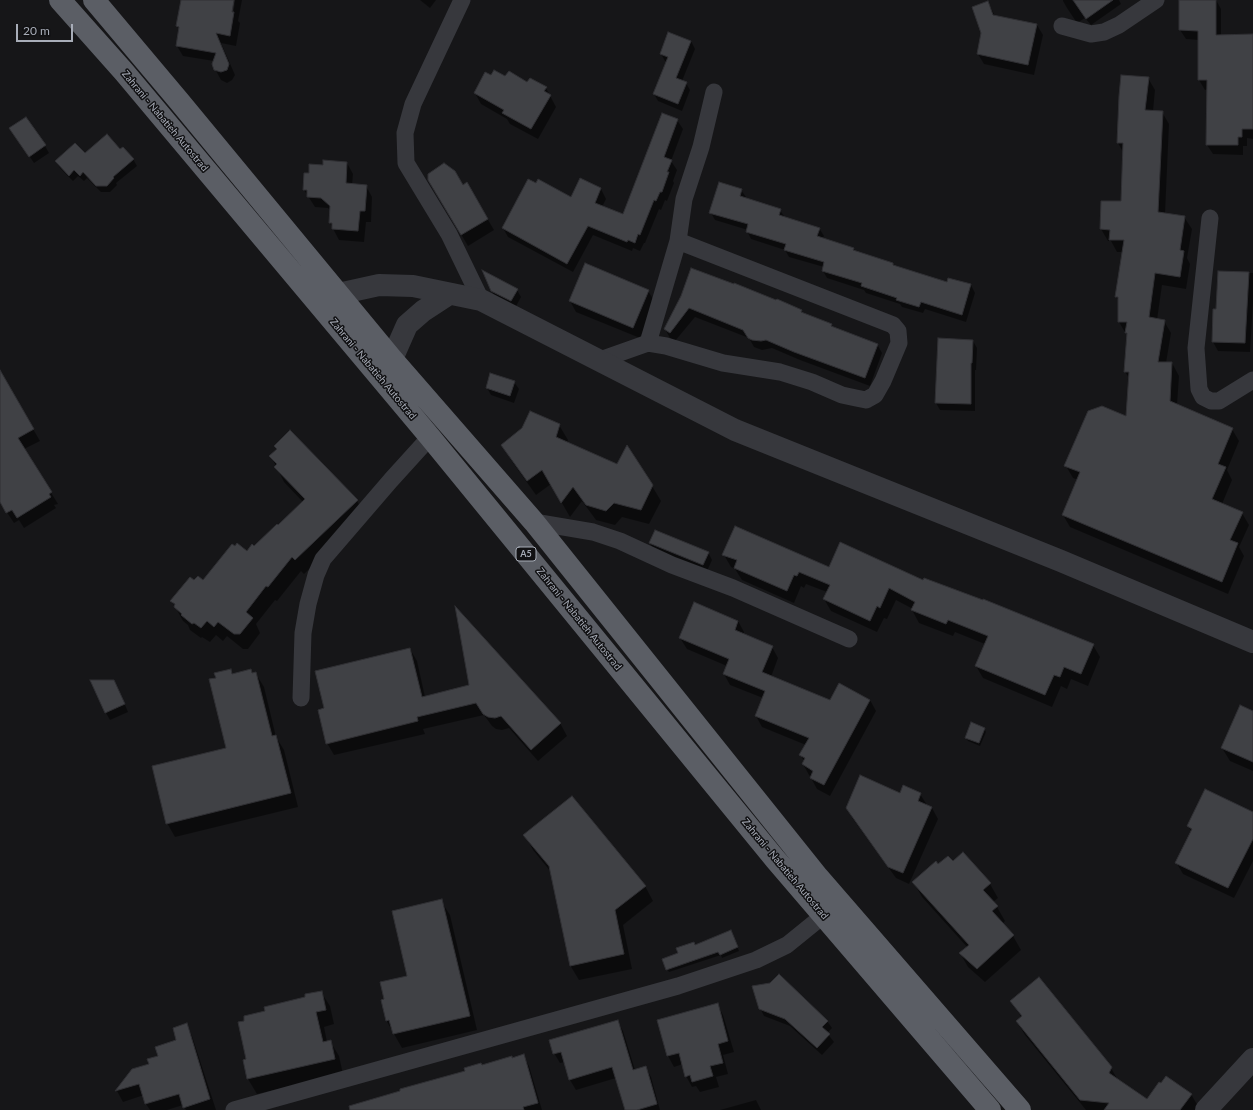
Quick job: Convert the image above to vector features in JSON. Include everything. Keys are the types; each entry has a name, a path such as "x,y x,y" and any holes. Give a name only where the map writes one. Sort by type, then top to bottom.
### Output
{"highway":[{"name":"Zahrani - Nabatieh Autostrad","path":"60,0 124,72 430,437 775,859 990,1110"},
{"name":"Zahrani - Nabatieh Autostrad","path":"94,0 392,359 534,522 818,877 1020,1110"},
{"path":"124,72 142,57"},
{"path":"161,117 179,101"}],"street":[{"path":"462,0 413,104 405,133 406,163 449,234 481,300"},
{"path":"1062,26 1091,34 1104,32 1119,26 1156,0"},
{"path":"648,343 678,241 684,199 701,147 714,92"},
{"path":"1210,218 1196,348 1199,389 1202,397 1211,401 1219,401 1253,380"},
{"path":"600,360 648,343 666,346 723,363 780,372 812,382 842,395 866,400 875,395 883,381 899,343 898,331 893,325 678,241"},
{"path":"338,294 380,285 413,286 481,300 735,430 1061,561 1253,642"},
{"path":"392,359 407,325 423,311 449,294"},
{"path":"301,698 303,633 308,604 316,575 323,559 430,437"},
{"path":"534,522 593,532 620,541 672,564 733,588 848,639"},
{"path":"234,1110 678,986 756,960 787,945 824,915"},
{"path":"1206,1110 1253,1059"}],"building":[{"path":"181,0 234,0 232,12 234,12 230,36 216,33 229,64 227,70 221,72 214,70 212,64 216,53 176,46 179,27 176,26"},
{"path":"1073,0 1113,0 1086,19"},
{"path":"1179,0 1216,0 1216,35 1253,34 1253,129 1242,129 1242,137 1238,137 1238,145 1206,145 1207,80 1198,80 1198,31 1179,30"},
{"path":"988,1 993,15 1037,24 1028,65 977,54 981,33 972,7"},
{"path":"668,32 691,41 676,78 687,82 678,104 653,94 668,57 660,54"},
{"path":"494,70 505,76 509,71 527,82 530,78 547,87 544,91 551,95 531,129 502,113 504,110 474,93 485,72 491,75"},
{"path":"1121,75 1149,77 1145,110 1163,111 1158,212 1185,216 1180,250 1184,251 1180,277 1155,273 1149,317 1165,320 1158,362 1172,362 1170,401 1233,428 1218,464 1226,467 1212,499 1243,512 1230,540 1238,543 1222,582 1062,515 1080,472 1064,466 1088,411 1102,406 1126,416 1129,372 1124,372 1127,333 1125,333 1127,322 1118,322 1118,297 1115,297 1124,240 1109,240 1110,230 1100,229 1101,201 1121,201 1123,143 1117,143"},
{"path":"662,113 678,119 664,157 672,160 662,192 660,192 656,201 654,200 640,235 638,234 635,243 628,240 627,242 588,226 567,264 502,228 528,179 536,183 538,179 571,197 580,178 601,188 595,203 623,214"},
{"path":"26,117 46,145 29,157 9,128"},
{"path":"107,134 120,149 123,147 134,159 113,177 114,178 107,186 96,186 83,172 80,176 74,170 69,176 55,161 75,143 85,153"},
{"path":"323,160 347,162 346,183 367,185 365,211 360,211 358,231 332,229 332,223 329,223 330,206 321,198 307,197 307,190 303,190 304,173 309,173 309,164 323,165"},
{"path":"444,163 455,171 463,185 467,182 488,219 461,235 428,180 428,174"},
{"path":"719,182 742,189 740,196 781,209 779,215 820,228 817,236 854,248 853,250 893,263 893,265 947,282 948,278 971,284 962,315 921,302 919,307 896,300 897,298 861,286 862,283 822,271 824,262 784,250 786,244 746,232 748,224 709,213"},
{"path":"585,263 649,290 633,328 569,301"},
{"path":"691,268 776,300 777,299 802,310 801,312 832,324 831,326 878,344 865,378 766,340 752,340 748,338 743,330 689,308 670,333 664,329 681,296"},
{"path":"482,270 518,289 511,301 491,291"},
{"path":"1218,271 1249,272 1245,343 1212,342 1213,309 1216,309"},
{"path":"938,338 973,340 971,363 971,404 935,403"},
{"path":"0,370 34,429 18,438 52,492 49,494 51,497 17,518 12,510 6,513 0,502"},
{"path":"490,373 515,381 510,396 486,388"},
{"path":"530,411 560,424 556,437 617,464 627,445 653,485 641,510 614,503 606,511 586,505 573,487 561,503 542,470 527,481 501,445 522,428"},
{"path":"290,430 358,500 295,560 292,557 268,587 266,586 246,612 253,618 240,634 234,634 218,622 214,627 207,621 201,628 194,623 192,624 181,615 182,614 174,607 175,604 170,601 190,577 194,580 198,576 203,580 232,544 235,546 237,543 247,551 252,544 254,546 305,499 274,467 277,464 269,456 277,449 274,446"},
{"path":"735,526 829,567 840,542 923,580 924,578 983,599 1094,644 1081,674 1064,667 1060,677 1054,675 1045,695 975,666 988,636 948,620 946,624 911,610 915,602 889,588 880,608 877,606 870,621 823,599 830,585 799,572 797,576 794,575 787,591 734,568 737,560 722,555"},
{"path":"655,530 709,552 703,565 649,543"},
{"path":"694,602 738,621 735,630 773,646 762,672 830,700 839,683 870,700 824,785 810,778 813,771 802,764 805,758 799,755 809,738 755,716 765,691 723,674 729,659 679,638"},
{"path":"455,606 561,723 531,750 501,716 495,718 488,717 483,714 476,703 417,717 418,721 326,744 318,710 324,708 315,671 410,648 422,697 469,685"},
{"path":"231,669 232,674 251,669 252,673 256,672 272,736 276,735 291,793 166,824 152,766 226,748 209,679 216,678 214,673"},
{"path":"90,680 114,680 125,704 105,713"},
{"path":"1240,705 1253,711 1253,762 1221,748"},
{"path":"971,722 985,728 979,743 965,738"},
{"path":"860,775 900,793 903,785 921,793 918,801 932,807 903,873 888,867 846,808"},
{"path":"1205,789 1253,812 1253,839 1228,888 1175,863 1192,829 1187,826"},
{"path":"572,796 646,886 615,910 624,954 570,966 549,866 523,835"},
{"path":"963,852 991,883 983,890 998,906 992,911 1014,935 977,969 959,953 969,945 912,882 936,861 938,864 948,856 953,861"},
{"path":"442,899 470,1016 393,1034 389,1020 386,1021 381,1000 384,999 380,982 407,976 392,911"},
{"path":"731,930 738,947 720,955 718,952 666,970 662,959 678,953 676,948 694,942 695,945"},
{"path":"779,974 828,1021 822,1027 830,1034 817,1048 785,1019 759,1009 752,986 770,983"},
{"path":"1039,977 1112,1067 1109,1073 1147,1099 1159,1082 1161,1083 1166,1076 1192,1094 1180,1110 1104,1110 1109,1103 1080,1100 1016,1021 1022,1016 1010,1001"},
{"path":"322,991 326,1010 316,1012 323,1042 331,1040 335,1059 247,1079 243,1060 246,1059 238,1022 244,1021 244,1016 265,1011 264,1007 305,997 305,994"},
{"path":"718,1003 728,1041 718,1044 723,1063 710,1066 713,1076 692,1082 690,1075 685,1077 679,1053 667,1056 657,1020"},
{"path":"618,1020 633,1070 646,1066 657,1104 637,1110 625,1110 612,1067 569,1080 561,1052 553,1054 549,1040"},
{"path":"187,1023 210,1099 183,1108 179,1094 145,1104 139,1084 115,1091 132,1069 149,1064 147,1059 158,1056 155,1047 176,1040 173,1028"},
{"path":"524,1054 538,1103 523,1107 524,1110 350,1110 349,1106 400,1091 400,1089 465,1071 464,1068"}]}
